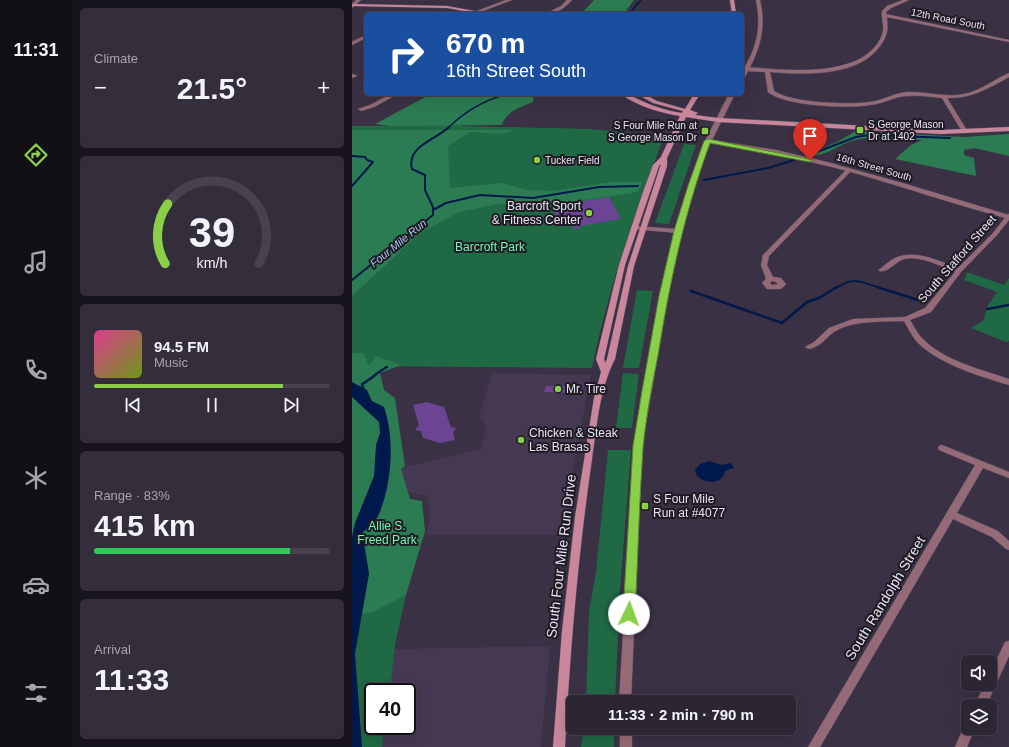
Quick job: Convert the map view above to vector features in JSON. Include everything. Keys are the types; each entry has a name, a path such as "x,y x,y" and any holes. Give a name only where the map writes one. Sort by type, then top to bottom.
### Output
{"main road":[{"path":"728,0 730,12"},
{"path":"732,0 734,12"},
{"path":"352,7 447,8 480,12"},
{"path":"352,7 435,12"},
{"path":"628,96 652,108 719,118 963,130 1009,129"},
{"path":"644,96 655,102 685,113"},
{"name":"South Four Mile Run Drive","path":"604,370 600,359 622,265 633,228 656,166 664,158 685,113 696,96"},
{"path":"963,130 1009,124"},
{"name":"South Four Mile Run Drive","path":"559,747 568,611 588,456 604,370 611,359 631,266 664,166 664,158"}],"street":[{"path":"352,7 359,0"},
{"path":"480,12 510,0"},
{"path":"552,12 563,7 570,0"},
{"path":"744,73 759,45 761,35 761,9 758,0"},
{"path":"746,69 767,71 832,70 856,64 877,46 884,35 886,25 884,12 888,7 907,0"},
{"name":"12th Road South","path":"884,15 1009,41"},
{"path":"352,44 364,37"},
{"path":"767,71 773,95 793,101 855,105 872,104 907,94 944,98 967,95 980,91 1007,77"},
{"path":"361,109 372,106 391,96"},
{"path":"625,695 638,446 664,296 678,231 691,186 708,141 731,96"},
{"path":"944,98 963,130"},
{"name":"16th Street South","path":"708,141 797,156 1009,217"},
{"path":"770,279 765,272 764,265 766,255 849,170"},
{"name":"South Stafford Street","path":"809,347 817,344 832,330 856,321 906,319 928,310 959,271 1009,217"},
{"path":"633,228 678,231"},
{"path":"882,270 899,258 905,256 918,258 959,271"},
{"path":"906,319 920,341 940,356 1009,382"},
{"path":"942,448 1009,475"},
{"name":"South Randolph Street","path":"814,747 981,463"},
{"path":"951,514 995,534 1009,546"},
{"path":"983,699 1009,645"},
{"path":"626,735 626,747"},
{"path":"961,747 966,735"}],"shaded area":[{"path":"492,373 591,375 563,535 426,535 431,512 427,496 408,492 401,468 481,449 487,426 479,416"},
{"path":"550,646 541,747 382,747 384,735 416,735 416,683 391,683 394,649"}],"green space":[{"path":"594,0 634,0 625,12 583,12"},
{"path":"427,96 534,96 533,102 510,113 502,125 390,126 375,124"},
{"name":"Barcroft Park","path":"442,96 530,96 472,117 460,126 590,129 664,136 614,280 592,368 357,366 352,433 352,126 390,126"},
{"path":"727,119 847,124 847,126"},
{"path":"352,130 514,130 500,134 470,132 448,146 450,188 503,183 526,190 553,191 611,182 642,182 638,192 565,203 498,204 459,212 420,233 352,296"},
{"path":"856,131 963,137 1009,134 1009,156 974,148 964,150 964,155 974,158 976,176 895,159 911,145 922,140 880,138 855,140 819,155 806,155 837,142"},
{"path":"684,144 696,145 669,224 655,223"},
{"path":"967,272 1004,285 1009,278 1009,341 1006,342 971,328 984,320 987,307 997,292 964,280"},
{"path":"637,290 653,291 639,368 623,368"},
{"name":"Allie S. Freed Park","path":"352,353 363,353 369,366 376,356 401,365 380,373 384,390 395,398 405,466 401,469 410,499 422,501 425,531 406,595 372,612 352,617"},
{"path":"623,373 639,374 632,428 616,428"},
{"name":"Allie S. Freed Park","path":"352,437 398,475 425,531 408,585 395,645 391,683 364,683 364,735 384,735 382,747 352,747"},
{"path":"608,450 631,450 620,590 615,695 586,695 589,612 596,572"},
{"path":"583,735 614,735 614,747 581,747"}],"water":[{"path":"352,382 367,390 372,401 384,407 390,433 391,447 387,489 379,514 376,520 360,535 364,542 369,574 355,654 362,747 352,747 352,537 355,523 374,476 376,445 380,433 379,422 352,397"},
{"path":"709,461 722,465 731,463 734,468 725,471 721,479 717,481 705,481 697,476 695,470 700,464"}],"building":[{"name":"Barcroft Sport & Fitness Center","path":"609,197 621,219 580,226 581,228 574,229 572,225 562,225 554,211 567,209 565,204"},
{"name":"Mr. Tire","path":"546,386 573,386 571,393 544,392"},
{"path":"427,402 444,407 451,427 456,428 453,432 455,440 440,443 423,438 421,431 415,430 419,425 413,405"}],"waterway":[{"name":"Four Mile Run","path":"631,12 641,0"},
{"name":"Four Mile Run","path":"448,128 475,107 502,96"},
{"name":"Four Mile Run","path":"433,210 425,190 425,175 412,169 411,161 418,149 449,127"},
{"path":"809,155 856,137 869,135 950,138"},
{"path":"352,156 365,157 367,160 373,162 352,186"},
{"path":"704,180 768,168 794,160"},
{"path":"433,210 446,203 480,195 533,198 599,187 638,186"},
{"name":"Four Mile Run","path":"352,280 433,215 433,210"},
{"path":"836,288 853,281 858,281 881,288"},
{"path":"691,291 782,323 807,302 819,298 837,287"},
{"path":"877,287 918,300"},
{"path":"987,309 1009,305"},
{"path":"364,391 362,384 387,367"}],"place":[{"name":"S George Mason Dr at 1402","path":"860,130"},
{"name":"S Four Mile Run at S George Mason Dr","path":"705,131"},
{"name":"Tucker Field","path":"537,160"},
{"name":"Barcroft Sport & Fitness Center","path":"589,213"},
{"name":"Mr. Tire","path":"558,389"},
{"name":"Chicken & Steak Las Brasas","path":"521,440"},
{"name":"S Four Mile Run at #4077","path":"645,506"}],"route":[{"path":"629,614 638,446 647,391 664,296 678,231 691,186 708,141 797,156 810,160"}]}
